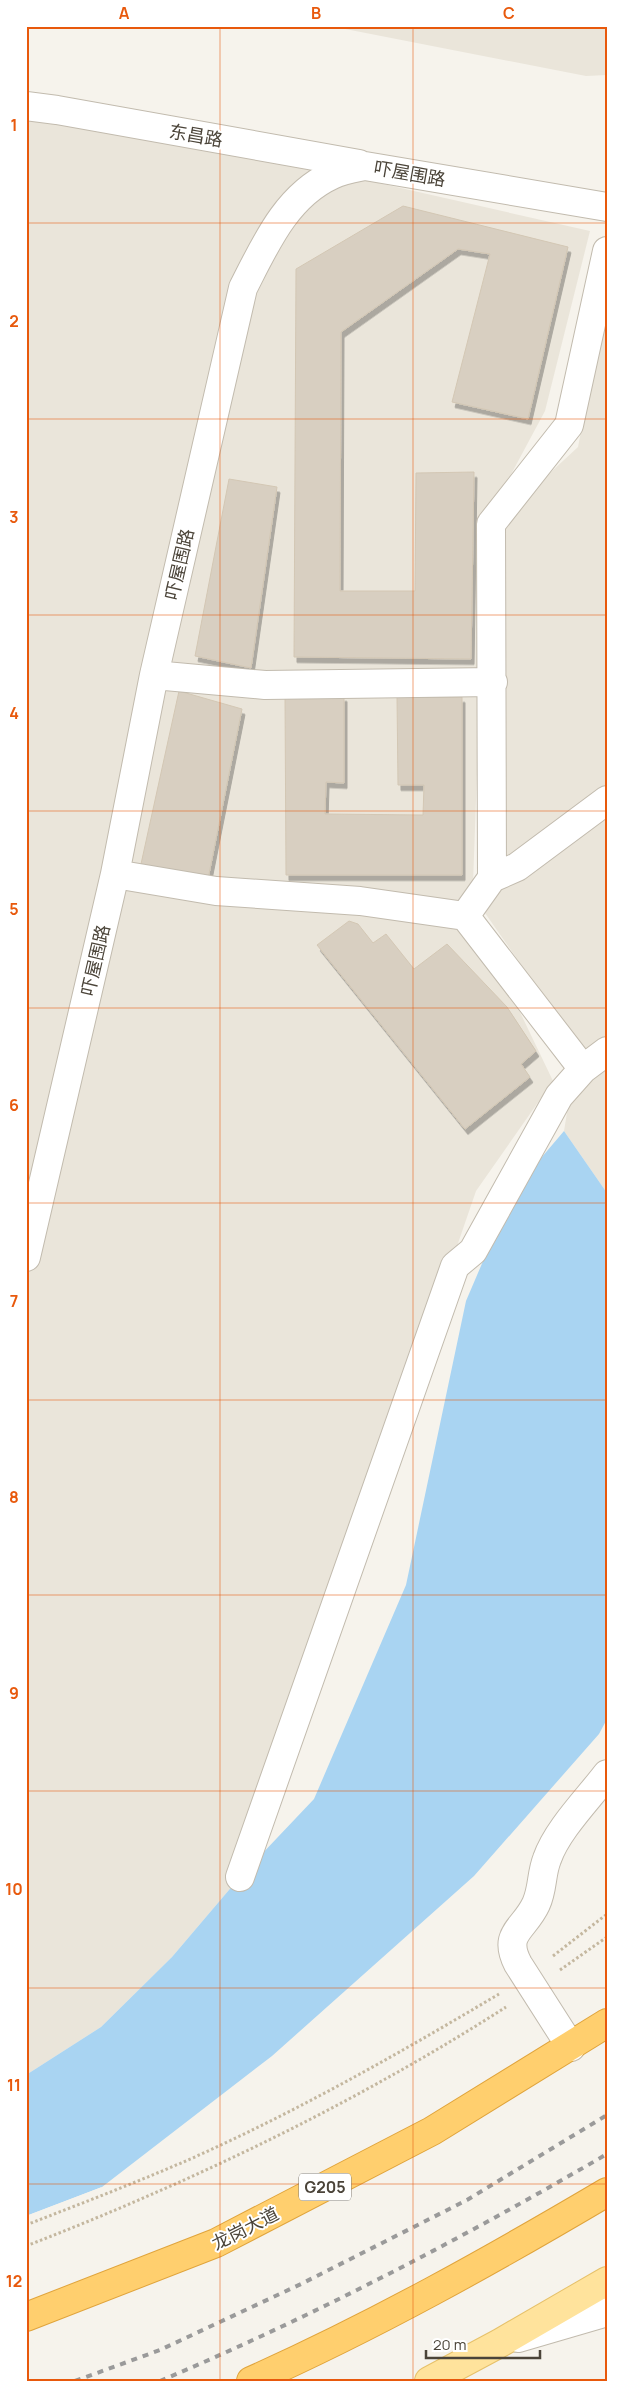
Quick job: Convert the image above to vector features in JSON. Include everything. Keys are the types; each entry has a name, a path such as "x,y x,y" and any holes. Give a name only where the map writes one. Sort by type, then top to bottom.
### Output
{"highway":[{"name":"龙岗大道","path":"26,2317 216,2243 432,2131 607,2023"},
{"path":"251,2381 340,2339 533,2236 607,2192"}],"main road":[{"path":"429,2381 607,2282"}],"street":[{"name":"东昌路","path":"26,106 365,166"},
{"name":"吓屋围路","path":"26,1257 115,874 154,674 243,288 273,230 303,193 332,174 365,166 607,207"},
{"path":"492,878 491,524 569,425 607,251"},
{"path":"154,674 265,685 492,682"},
{"path":"465,916 492,878 517,867 607,800"},
{"path":"115,874 216,892 360,901 465,916 582,1069"},
{"path":"240,1877 455,1266 473,1251 559,1096 582,1069 607,1051"},
{"path":"570,2047 513,1955 512,1938 535,1906 541,1892 546,1860 553,1846 607,1774"},
{"path":"500,2343 607,2312"}],"path":[{"path":"551,1958 607,1914"},
{"path":"26,2246 141,2199 393,2076 534,1989 607,1937"},
{"path":"26,2225 188,2160 289,2112 391,2058 504,1990"}],"shaded area":[{"path":"330,26 607,26 607,75 586,76"},
{"path":"26,103 590,231 545,411 486,521 472,912 553,1081 476,1191 240,1877 172,1957 101,2027 26,2075"},
{"path":"607,297 607,1193 564,1131 578,1046 485,913 496,523 578,447"}],"water":[{"path":"564,1131 607,1193 607,1719 599,1734 474,1876 272,2056 102,2187 26,2216 26,2075 101,2027 172,1957 240,1877 314,1799 406,1585 466,1301 513,1191"}],"pier":[{"path":"102,2187 98,2192 26,2219 26,2216"}],"building":[{"path":"403,206 568,247 528,419 452,402 490,254 458,249 341,332 340,591 415,591 416,473 474,472 471,659 294,657 296,269"},
{"path":"229,479 277,487 251,668 195,656"},
{"path":"179,691 242,709 208,879 141,864"},
{"path":"285,696 344,696 344,783 326,782 325,814 423,815 424,785 398,785 397,697 462,697 462,875 286,875"},
{"path":"349,921 358,924 373,943 386,934 414,969 447,944 507,1007 536,1051 521,1064 530,1077 465,1129 317,945"}],"railway":[{"path":"75,2381 160,2350 301,2284 467,2200 607,2115"},
{"path":"160,2381 275,2330 387,2275 498,2216 607,2154"}]}
